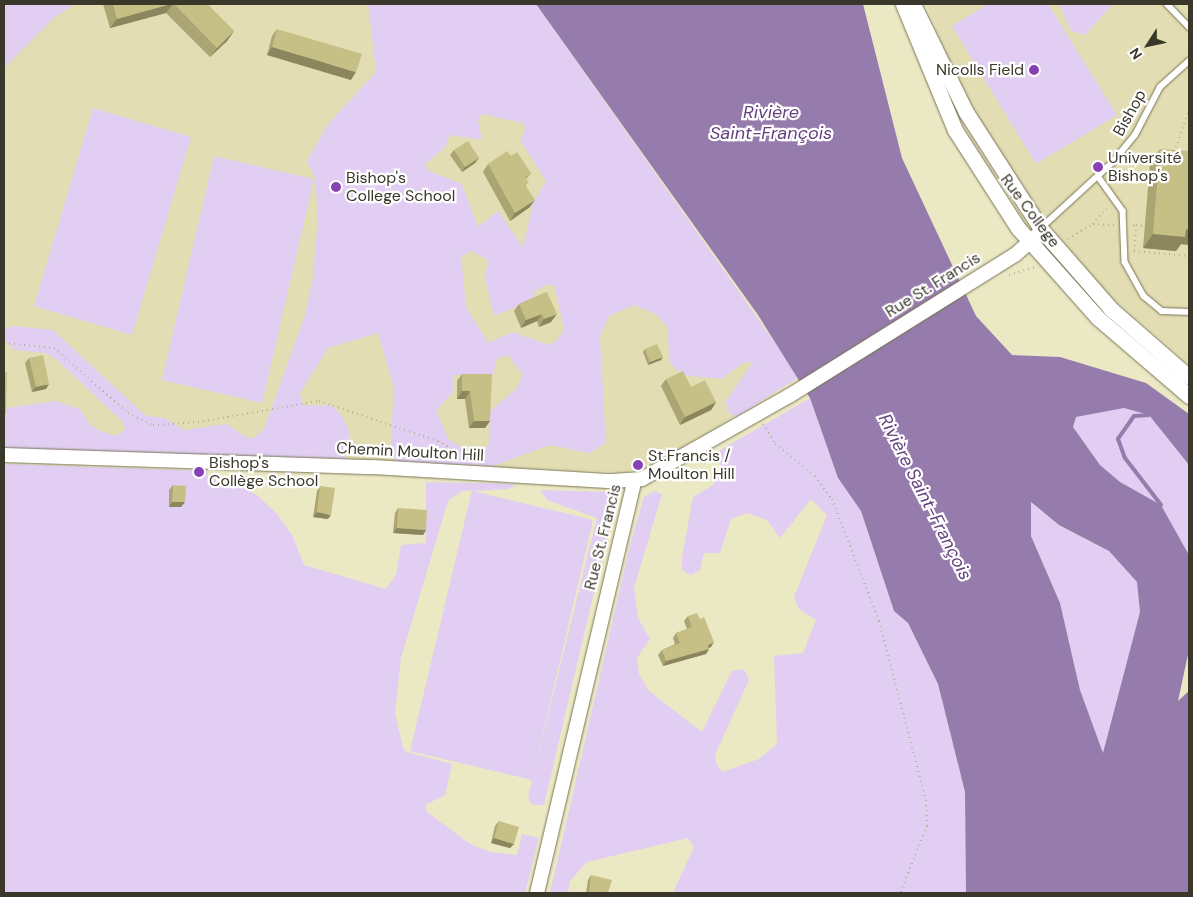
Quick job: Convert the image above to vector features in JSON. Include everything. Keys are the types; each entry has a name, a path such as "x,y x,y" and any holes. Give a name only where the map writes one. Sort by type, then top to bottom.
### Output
{"main road":[{"name":"Rue College","path":"903,4 955,130 1030,243 1098,318 1189,396"},
{"name":"Rue College","path":"913,4 966,112 1041,229 1106,303 1189,377"}],"street":[{"name":"Rue St. Francis","path":"537,893 635,480 684,458 789,396 1030,243 1041,229"},
{"name":"Chemin Moulton Hill","path":"4,456 635,480"}],"lane":[{"path":"1167,4 1189,27"},
{"name":"Bishop","path":"1041,229 1125,149 1160,87 1189,61"},
{"path":"1098,176 1123,211 1125,262 1144,296 1162,311 1189,312"}],"path":[{"path":"1172,158 1189,111"},
{"path":"1065,241 1093,224 1109,206 1106,198"},
{"path":"1093,224 1145,226"},
{"path":"1136,225 1134,251 1189,256"},
{"path":"4,343 54,348 128,413 152,425 329,402 460,454"},
{"path":"760,419 775,444 815,476 832,498 879,621 926,800 927,826 900,893"}],"shaded area":[{"name":"Bishop's College School","path":"4,4 536,4 799,377 679,450 626,472 4,450"},
{"path":"4,4 75,4 55,17 4,68"},
{"path":"368,4 536,4 799,377 737,416 730,414 725,402 753,362 743,363 721,379 682,375 669,362 668,328 656,314 634,305 609,316 600,337 606,443 589,453 550,445 493,466 397,462 390,455 394,389 378,333 328,348 300,393 303,405 333,406 342,416 350,433 345,459 4,450 7,408 55,401 80,409 90,425 100,431 117,436 125,429 123,422 57,360 46,353 14,350 4,338 5,329 14,326 53,330 146,416 165,418 184,430 227,424 245,437 254,438 264,429 305,315 313,277 318,218 315,178 307,161 328,124 376,72","holes":["482,114 523,123 526,129 520,140 546,181 533,203 523,247 498,211 478,227 462,184 429,171 425,164 445,147 450,135 482,140 478,121","472,251 488,260 485,279 494,316 534,300 533,292 548,284 555,287 564,330 557,340 549,345 512,332 488,343 466,307 461,256","508,355 523,375 516,389 489,412 490,442 484,452 467,451 449,440 436,411 453,392 454,375 493,375 497,359"]},
{"name":"Université Bishop's","path":"926,4 1189,4 1189,364 1105,291 1029,200 957,84"},
{"name":"Nicolls Field","path":"988,4 1048,4 1117,115 1036,164 952,26"},
{"path":"1059,4 1113,4 1085,35 1071,31"},
{"path":"93,108 191,137 132,335 34,306"},
{"path":"214,156 314,179 262,403 162,380"},
{"path":"810,398 838,478 861,511 894,611 908,623 938,684 965,792 966,893 673,893 694,847 688,838 587,862 570,881 568,893 550,893 630,545 644,497 654,491 662,494 634,588 638,618 650,639 637,658 639,674 649,691 702,732 732,671 744,669 749,680 715,755 716,763 722,772 759,759 777,744 774,656 803,653 816,620 799,609 794,597 827,515 811,499 780,538 767,520 747,513 731,519 720,553 704,553 700,570 691,575 682,570 682,557 693,497 713,485 721,469 719,451"},
{"path":"1124,408 1149,415 1189,465 1189,555 1161,505 1120,482 1100,465 1073,427 1076,417"},
{"path":"4,464 208,471 208,478 230,482 257,495 277,514 293,537 304,565 386,589 396,575 401,545 426,543 426,482 516,484 509,489 473,491 593,520 533,776 597,518 547,500 540,490 609,492 614,507 544,805 533,805 528,798 532,780 410,751 472,490 462,491 448,501 401,658 395,713 403,748 407,752 452,764 445,795 425,805 427,812 470,844 490,852 517,855 522,834 539,838 525,893 4,893"},
{"path":"1030,502 1059,525 1109,551 1137,582 1140,612 1103,754 1080,690 1060,603 1031,536"}],"water":[{"name":"Rivière Saint-François","path":"536,4 863,4 902,158 976,316 1012,355 1060,357 1146,383 1189,414 1189,465 1149,415 1124,408 1076,417 1073,427 1100,465 1120,482 1161,505 1189,555 1189,650 1178,701 1189,691 1189,893 966,893 965,792 938,684 908,623 894,611 861,511 838,478 810,398 758,315","holes":["1031,502 1059,525 1109,551 1137,582 1140,612 1103,753 1080,690 1060,603 1031,536"]}],"building":[{"path":"113,4 171,4 117,19"},
{"path":"174,4 207,4 234,31 217,48"},
{"path":"277,29 362,54 356,72 272,47"},
{"path":"468,141 479,158 465,167 454,150"},
{"path":"1160,149 1189,151 1189,230 1186,229 1185,237 1153,234"},
{"path":"507,151 511,156 517,152 531,173 525,177 529,183 525,185 535,200 515,213 488,164"},
{"path":"547,292 557,314 544,319 542,314 526,320 519,304"},
{"path":"657,344 663,357 650,362 645,349"},
{"path":"43,355 49,384 36,387 29,358"},
{"path":"683,371 691,387 705,380 716,402 685,417 666,379"},
{"path":"4,372 7,372 6,414 4,414"},
{"path":"462,374 492,374 490,421 474,421 470,391 462,391"},
{"path":"173,485 186,486 185,502 172,502"},
{"path":"320,486 335,488 331,515 317,512"},
{"path":"398,508 427,510 426,530 397,528"},
{"path":"697,613 700,619 704,617 714,642 708,645 709,649 666,661 662,650 680,643 676,633 692,627 688,616"},
{"path":"499,821 519,827 514,844 494,838"},
{"path":"591,875 612,880 608,893 589,893"}],"waterway":[{"path":"1149,415 1134,416 1118,439 1125,458 1161,505"}],"place":[{"name":"Nicolls Field","path":"1034,70"},
{"name":"Université Bishop's","path":"1098,167"},
{"name":"Bishop's College School","path":"336,187"},
{"name":"St.Francis / Moulton Hill","path":"638,465"},
{"name":"Bishop's Collège School","path":"199,472"}]}
